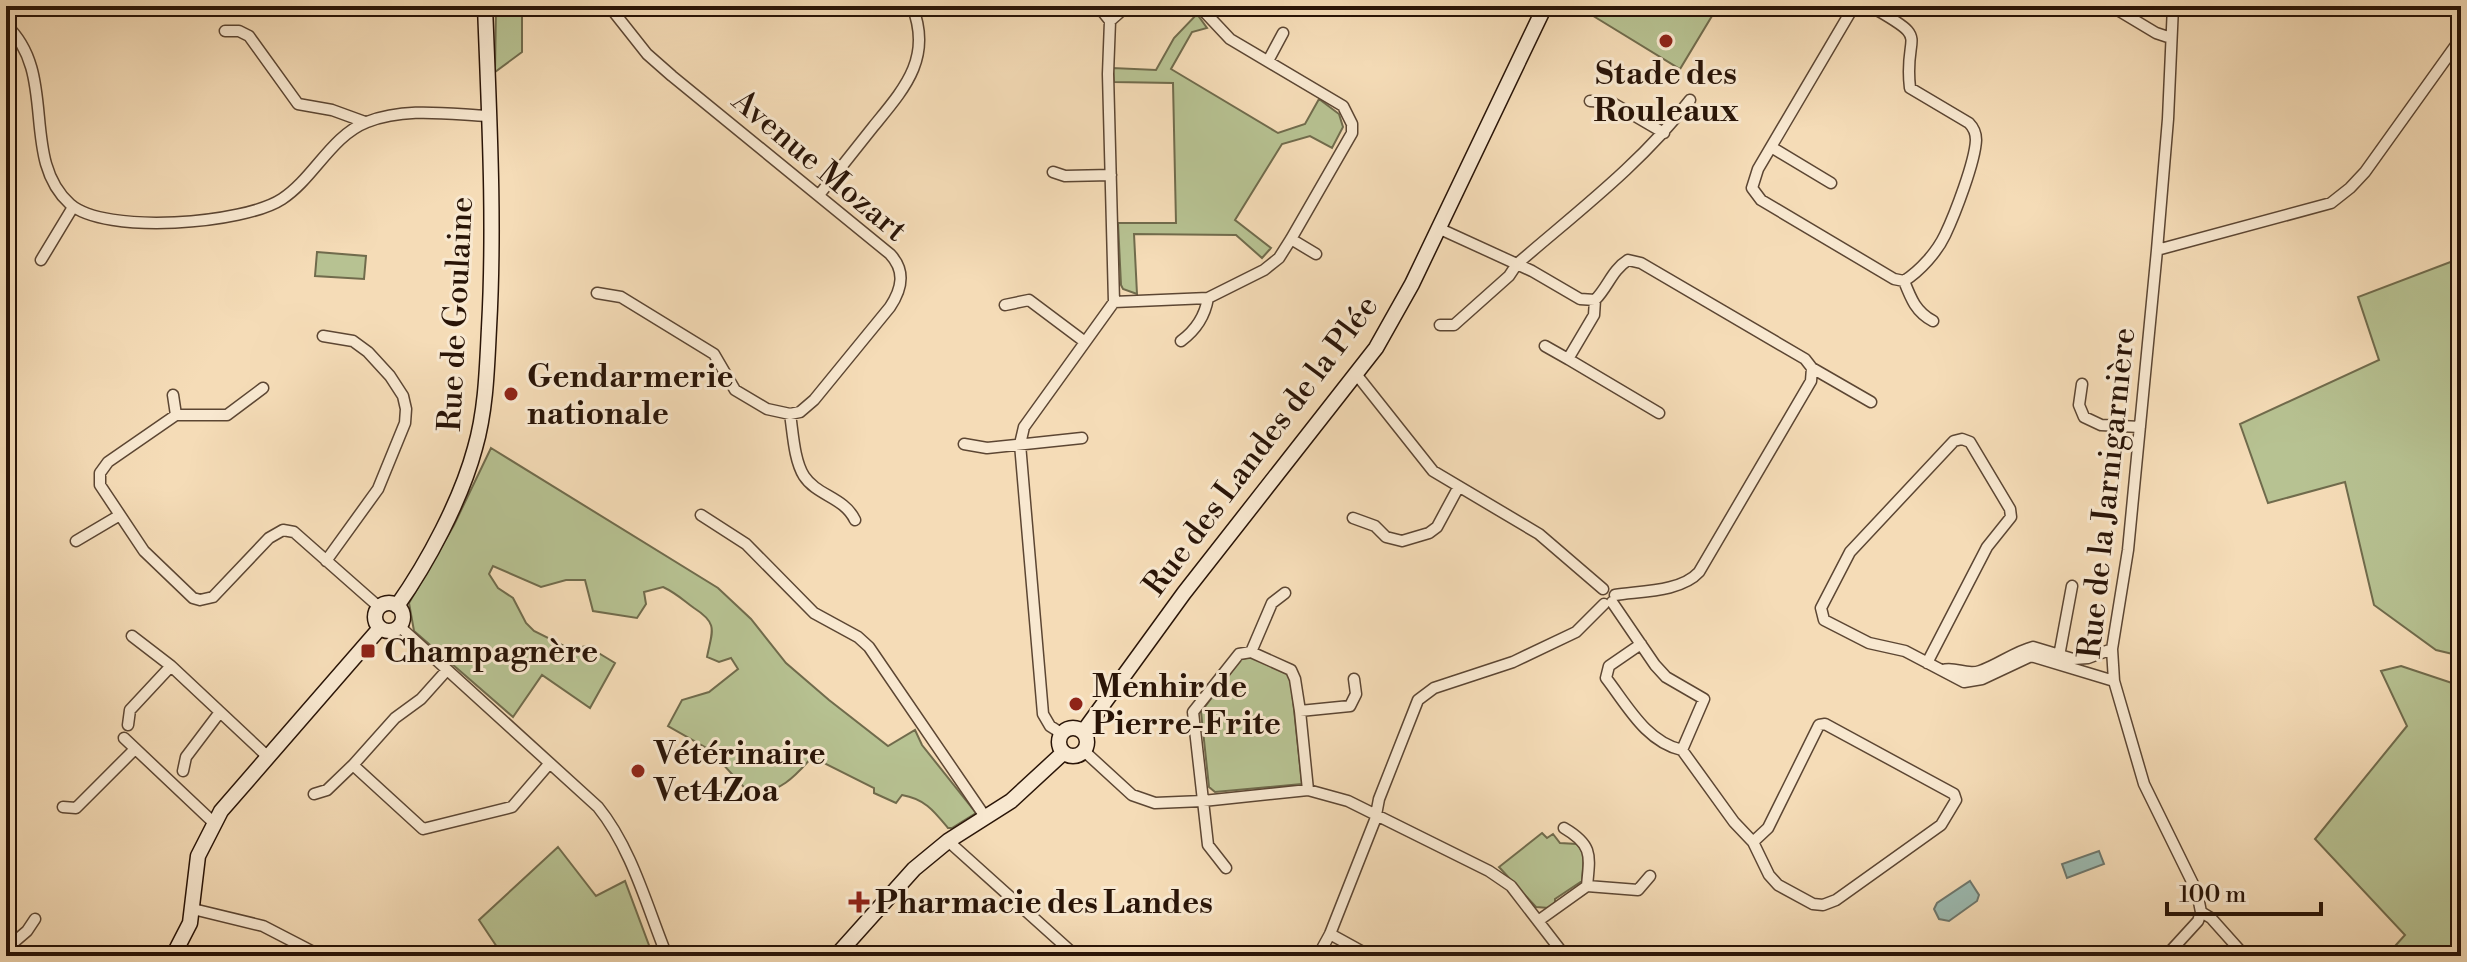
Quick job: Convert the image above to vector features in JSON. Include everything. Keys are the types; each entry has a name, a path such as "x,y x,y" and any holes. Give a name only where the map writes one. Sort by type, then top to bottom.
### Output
{"street":[{"name":"Rue de Goulaine","path":"397,606 441,532 476,447 482,416 493,254 485,6"},
{"name":"Avenue Mozart","path":"609,6 647,54 890,254 899,267 901,280 898,294 890,307 814,400 800,412 790,414"},
{"path":"819,195 902,92 913,73 920,34 912,6"},
{"path":"1061,733 1050,726 1043,714 1020,444 1024,427 1114,302 1108,74 1110,21 1098,6"},
{"path":"1110,21 1127,6"},
{"path":"1114,302 1208,298 1264,270 1279,258 1352,133 1352,124 1343,106 1230,39 1199,6"},
{"name":"Rue des Landes de la Plée","path":"1083,732 1161,623 1356,374 1392,322 1545,6"},
{"path":"1854,6 1771,147 1752,188 1755,195 1894,279 1904,281 1914,275 1945,236 1971,163 1975,129 1910,88 1908,72 1912,34 1904,25 1870,6"},
{"path":"2111,6 2156,33 2171,38"},
{"name":"Rue de la Jarnigarnière","path":"2173,6 2168,119 2157,250 2128,550 2112,649 2114,681 2144,784 2197,892 2201,912"},
{"path":"6,25 26,52 34,74 42,148 60,193 73,207 120,222 215,219 254,212 293,191 347,133 365,122 399,112 488,116"},
{"path":"225,31 239,31 249,36 298,104 332,110 365,122"},
{"path":"1268,61 1283,33"},
{"path":"2157,250 2331,203 2365,172 2461,38"},
{"path":"1440,325 1454,325 1509,276 1517,264 1634,164 1690,100"},
{"path":"1590,101 1611,102 1664,133"},
{"path":"1771,147 1831,183"},
{"path":"1053,172 1065,176 1111,175"},
{"path":"41,260 73,207"},
{"path":"1438,228 1517,264 1580,299 1595,300"},
{"path":"1291,239 1316,254"},
{"path":"1568,359 1594,315 1595,300 1604,291 1616,268 1628,260 1641,263 1805,359 1812,368 1871,402"},
{"path":"1904,281 1915,307 1921,315 1933,321"},
{"path":"597,293 621,297 714,354 735,390 767,409 790,414 804,476 818,489 849,508 855,520"},
{"path":"1181,341 1193,333 1206,311 1208,298"},
{"path":"1005,305 1029,300 1085,342"},
{"path":"323,336 353,341 368,352 390,376 403,396 406,409 405,423 378,489 326,561"},
{"path":"1545,346 1659,413"},
{"path":"1356,374 1417,455 1433,471 1539,534 1603,589 1599,598 1610,600 1691,581 1699,572 1811,381 1812,368"},
{"path":"2082,384 2079,405 2084,417 2101,425 2140,427"},
{"path":"263,388 227,415 176,415 103,467 98,480 100,485 144,551 193,598 213,597 269,538 283,530 294,532 379,607"},
{"path":"173,395 176,415"},
{"path":"964,444 987,448 1082,438"},
{"path":"1927,663 1987,547 2011,517 2010,509 1970,442 1962,439 1954,441 1850,552 1821,608 1824,620 1881,648 1905,651 1955,679 1974,682 2031,656 2114,681"},
{"path":"1353,518 1375,526 1386,537 1402,541 1429,533 1437,527 1458,488"},
{"path":"76,541 120,515"},
{"path":"701,515 746,544 814,613 858,637 869,647 986,818"},
{"path":"2059,656 2072,586"},
{"path":"1251,652 1272,603 1285,593"},
{"path":"1610,600 1666,677 1704,699 1682,750"},
{"path":"1318,956 1330,934 1418,700 1434,688 1513,662 1576,632 1610,600"},
{"path":"386,603 397,606 403,618 399,626 388,631 380,628 376,620 379,607 386,603"},
{"path":"399,626 598,807 615,829 667,956"},
{"path":"173,956 188,932 198,856 214,823 267,756 380,628"},
{"path":"132,636 171,666 267,756"},
{"path":"1641,644 1609,666 1606,678 1648,732 1673,748 1682,750 1734,822 1753,842 1769,875 1778,885 1813,904 1823,905 1836,900 1941,825 1956,800 1954,794 1825,724 1819,725 1768,828 1753,842"},
{"path":"1943,670 1981,671 2033,647 2073,659 2088,658 2112,649"},
{"path":"1226,868 1208,845 1193,712 1239,654 1251,652 1291,670 1300,711 1308,790"},
{"path":"128,725 130,710 171,666"},
{"path":"314,794 327,790 395,718 421,699 447,670"},
{"path":"1300,711 1350,706 1356,694 1354,679"},
{"path":"183,771 186,757 220,712"},
{"path":"1069,728 1083,732 1087,743 1084,751 1072,757 1063,753 1058,745 1061,733 1069,728"},
{"path":"124,738 214,823"},
{"path":"63,807 76,808 135,749"},
{"path":"1084,751 1132,795 1155,803 1308,790 1348,801 1489,871 1511,886 1565,956"},
{"path":"836,956 914,869 948,841 986,818 1033,783 1063,753"},
{"path":"353,765 423,829 512,807 549,764"},
{"path":"1564,828 1579,837 1590,854 1587,886"},
{"path":"948,841 1076,956"},
{"path":"1538,921 1587,886 1638,890 1650,876"},
{"path":"193,909 263,926 321,956"},
{"path":"2166,956 2198,921 2201,912 2211,918 2245,956"},
{"path":"7,953 35,919"},
{"path":"1330,934 1370,956"},
{"path":"2049,956 2059,952 2074,956"}],"green space":[{"path":"496,6 522,6 522,52 495,72"},
{"name":"Stade des Rouleaux","path":"1595,6 1718,6 1680,69 1590,14"},
{"path":"1197,14 1207,28 1192,32 1171,69 1278,133 1305,124 1319,99 1339,114 1343,127 1332,148 1310,136 1282,144 1235,220 1271,248 1262,258 1236,235 1134,234 1137,294 1123,289 1121,285 1118,223 1176,223 1173,83 1114,82 1113,68 1156,70 1174,38"},
{"path":"317,252 366,256 364,279 315,276"},
{"path":"2461,258 2461,656 2436,650 2374,605 2345,482 2268,503 2240,424 2379,360 2358,297"},
{"path":"491,448 718,588 751,619 786,663 888,746 915,730 922,745 976,813 948,828 917,799 902,795 896,803 874,793 874,788 812,757 786,783 751,795 710,750 668,726 682,700 709,692 738,669 731,658 719,662 707,657 712,629 707,619 663,587 644,592 646,604 637,618 593,611 585,580 566,580 541,587 493,566 489,574 498,588 513,598 526,623 534,631 570,649 587,646 615,663 590,708 542,675 513,717 414,631 409,603 454,525"},
{"path":"1252,657 1290,672 1302,784 1215,792 1209,787 1201,712 1241,659"},
{"path":"2401,666 2461,686 2461,956 2386,956 2405,935 2315,839 2407,726 2381,671"},
{"path":"1542,833 1547,838 1553,834 1560,843 1577,844 1584,854 1582,881 1555,899 1549,908 1536,907 1499,867"},
{"path":"558,847 596,896 625,881 653,956 503,956 479,920"}],"water":[{"path":"2099,851 2104,864 2067,878 2062,864"},
{"path":"1970,881 1979,895 1977,901 1949,921 1939,919 1934,909 1937,903"}],"place":[{"name":"Stade des Rouleaux","path":"1666,41"},
{"name":"Gendarmerie nationale","path":"511,394"},
{"name":"Champagnère","path":"368,651"},
{"name":"Menhir de Pierre-Frite","path":"1076,704"},
{"name":"Vétérinaire Vet4Zoa","path":"638,771"},
{"name":"Pharmacie des Landes","path":"859,902"}]}
